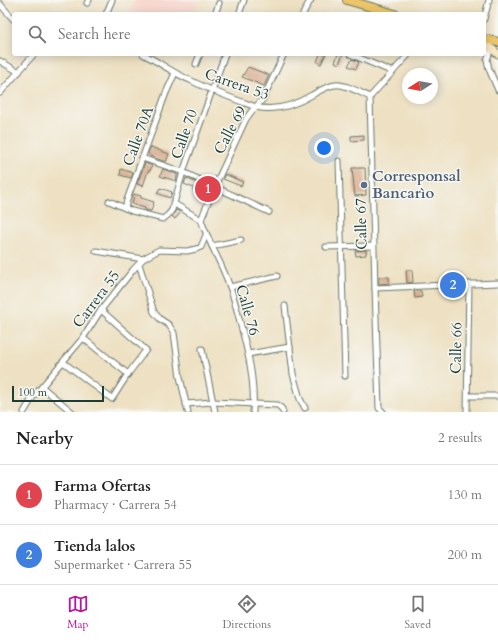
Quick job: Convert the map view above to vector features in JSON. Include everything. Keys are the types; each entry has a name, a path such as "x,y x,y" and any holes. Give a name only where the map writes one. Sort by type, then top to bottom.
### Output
{"main road":[{"path":"347,0 388,12"},
{"path":"486,39 498,42"}],"street":[{"path":"107,12 112,0"},
{"path":"240,12 244,0"},
{"path":"304,12 311,0"},
{"path":"486,12 489,0"},
{"path":"215,12 218,3"},
{"path":"0,4 12,18"},
{"path":"486,44 498,54"},
{"path":"491,48 487,60 489,69 498,90"},
{"path":"0,93 32,56"},
{"name":"Carrera 53","path":"147,56 175,73 212,90 256,107 268,109 281,108 301,102 335,84 345,86 370,97"},
{"path":"196,64 199,56"},
{"name":"Calle 70","path":"125,208 163,219 172,210 183,172 224,56"},
{"name":"Calle 69","path":"201,220 213,190 246,119 250,112 266,95 283,56"},
{"path":"355,56 393,72"},
{"path":"370,97 407,56"},
{"path":"0,61 19,72"},
{"name":"Calle 70A","path":"125,208 166,93 175,73"},
{"name":"Calle 67","path":"370,97 374,288 381,410"},
{"path":"142,158 183,172 269,212"},
{"path":"339,161 345,376"},
{"path":"109,200 125,208"},
{"path":"173,203 201,220"},
{"name":"Calle 76","path":"201,220 206,235 230,287 252,374 253,412"},
{"name":"Carrera 55","path":"24,412 33,397 83,338 100,310 141,262 158,250 187,251 201,247 206,235"},
{"path":"212,246 241,240"},
{"path":"326,247 374,246"},
{"path":"96,251 141,262 154,312 160,319 169,325 174,334 180,377 188,412"},
{"path":"230,287 277,276"},
{"path":"374,288 498,283"},
{"name":"Calle 66","path":"468,412 469,284"},
{"path":"285,306 293,374 300,399 305,408"},
{"path":"64,362 112,399 146,350 100,310"},
{"path":"83,338 128,374"},
{"path":"248,354 290,346"},
{"path":"202,349 215,412"},
{"path":"42,387 72,412"},
{"path":"468,396 498,396"},
{"path":"186,404 213,402 278,406 283,412"}],"shaded area":[{"path":"135,0 199,0 195,12 129,12"}],"building":[{"path":"319,56 325,56 321,64 317,62"},
{"path":"337,56 342,56 339,64 335,62"},
{"path":"352,59 359,62 356,69 348,66"},
{"path":"248,67 269,75 264,86 242,77"},
{"path":"364,135 364,140 351,141 351,136"},
{"path":"151,147 169,154 166,162 150,156 148,153"},
{"path":"145,163 152,166 150,171 148,171 143,186 137,184"},
{"path":"352,168 365,168 366,195 355,196"},
{"path":"121,169 133,173 131,178 120,175"},
{"path":"163,169 177,174 176,181 160,176"},
{"path":"225,174 243,182 241,186 223,179"},
{"path":"186,178 209,189 206,196 193,190 194,188 184,184"},
{"path":"160,188 172,192 170,198 157,193"},
{"path":"134,194 154,202 151,211 132,204"},
{"path":"176,210 181,212 175,219 172,216"},
{"path":"366,250 366,255 356,256 355,251"},
{"path":"406,270 412,270 413,282 407,283"},
{"path":"379,277 389,277 389,283 379,284"},
{"path":"414,291 421,291 422,297 415,298"}],"place":[{"name":"Corresponsal Bancarìo","path":"364,185"},
{"name":"Farma Ofertas","path":"208,189"},
{"name":"Tienda lalos","path":"453,285"}]}
